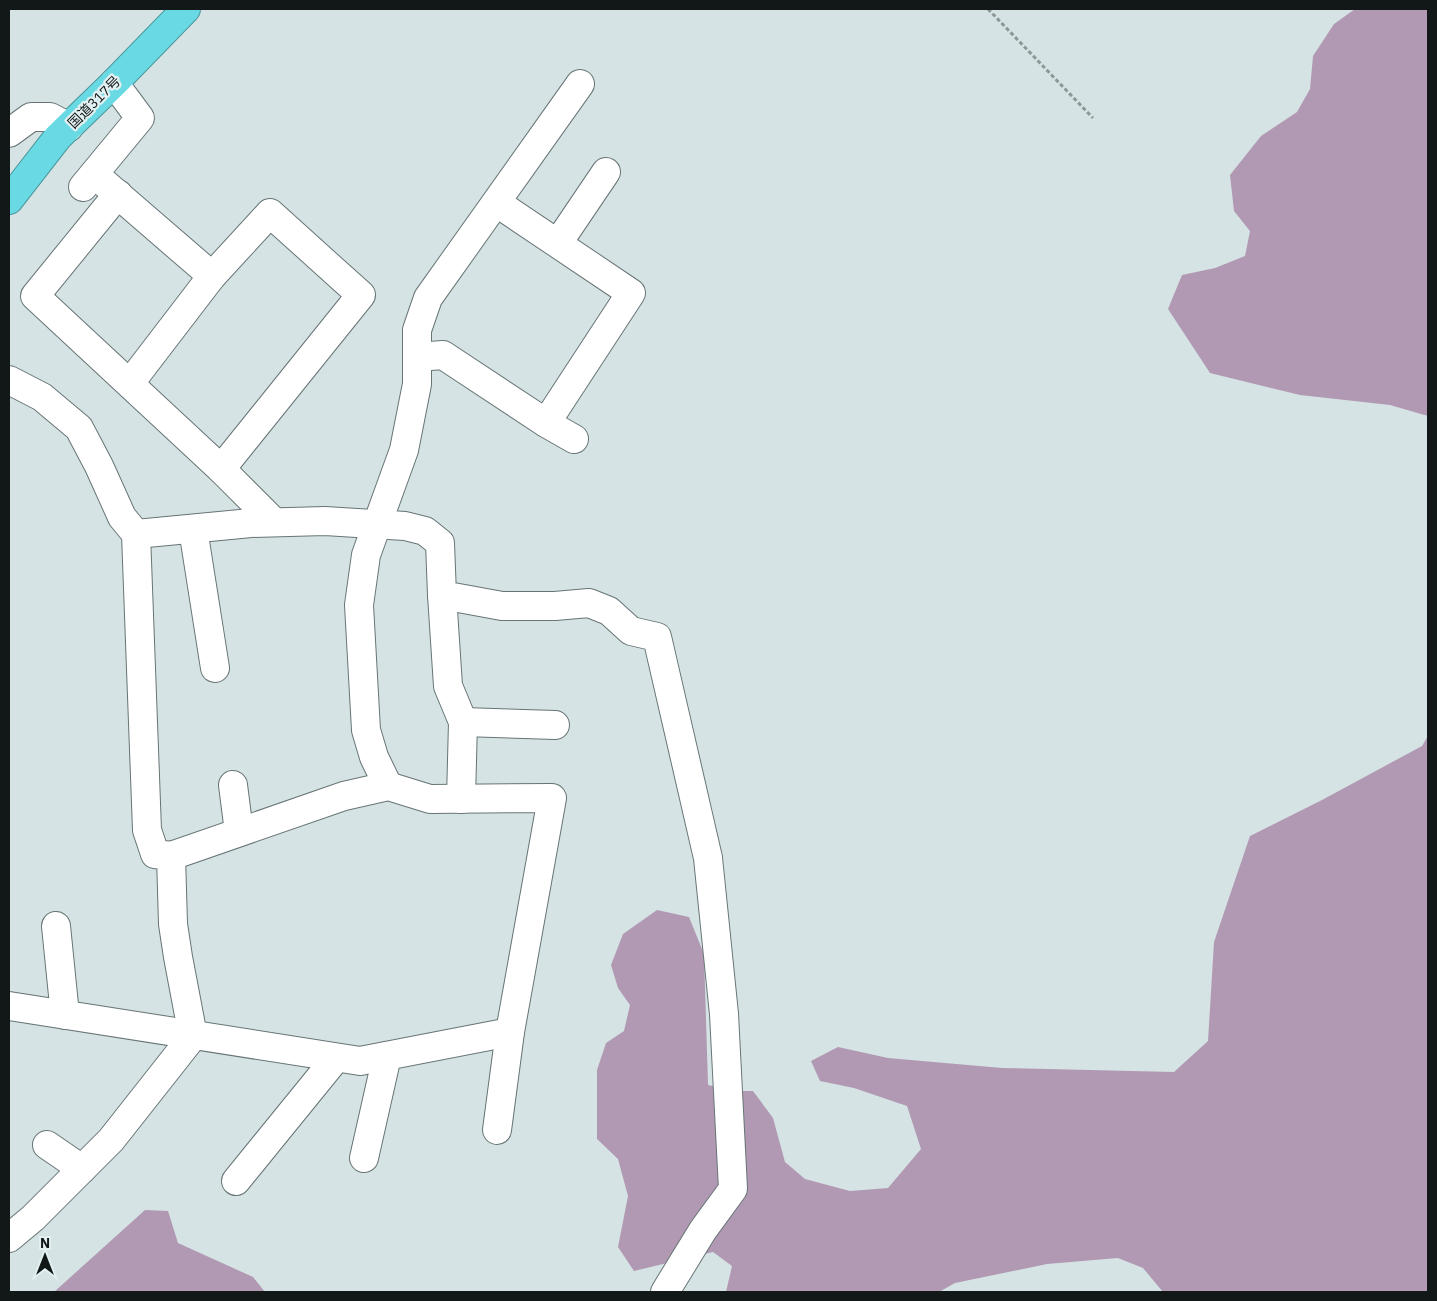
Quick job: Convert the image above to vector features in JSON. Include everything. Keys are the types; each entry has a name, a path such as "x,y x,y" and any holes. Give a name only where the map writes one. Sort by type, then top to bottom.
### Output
{"highway":[{"name":"国道317号","path":"9,200 58,137 186,9"}],"street":[{"path":"114,83 140,118 89,180 118,194 212,276"},
{"path":"388,786 374,757 366,730 359,605 366,555 404,450 417,384 417,330 428,298 580,84"},
{"path":"9,133 31,117 50,117 69,127"},
{"path":"558,244 606,172"},
{"path":"118,194 35,296 221,469 274,522"},
{"path":"497,203 631,293 546,422"},
{"path":"130,383 212,276 270,213 360,295 221,469"},
{"path":"417,357 443,355 574,439"},
{"path":"9,380 42,397 79,428 122,517 136,534 147,830 155,854 171,856 344,796 388,786 430,799 552,798 510,1032 498,1130"},
{"path":"136,534 274,522 325,521 405,526 425,531 440,543 448,686 463,722 461,798"},
{"path":"193,529 215,668"},
{"path":"442,594 502,606 555,606 589,603 609,611 631,631 657,637 708,858 724,1014 733,1189 703,1230 665,1292"},
{"path":"463,722 555,725"},
{"path":"234,785 239,832"},
{"path":"12,1229 33,1218 111,1140 193,1036 173,924 171,856"},
{"path":"56,926 65,1015"},
{"path":"9,1006 360,1061 510,1032"},
{"path":"364,1158 387,1056"},
{"path":"236,1181 336,1058"},
{"path":"47,1145 82,1169"}],"path":[{"path":"988,9 1093,118"}],"shaded area":[{"path":"1355,9 1428,9 1428,416 1390,405 1300,395 1210,373 1168,309 1182,275 1215,268 1245,256 1250,231 1234,211 1230,175 1261,136 1297,112 1310,89 1313,56 1334,24"},
{"path":"1428,736 1428,1292 1163,1292 1143,1268 1118,1258 1047,1264 955,1283 939,1292 726,1292 732,1266 713,1252 634,1271 618,1247 628,1196 618,1159 597,1139 597,1070 606,1043 624,1031 630,1005 618,988 611,965 623,934 657,910 689,917 704,954 708,1085 739,1091 753,1091 773,1118 785,1162 805,1179 850,1191 888,1188 921,1149 907,1106 854,1088 820,1081 811,1061 838,1047 888,1058 1002,1068 1174,1072 1208,1041 1214,942 1250,836 1422,746"},
{"path":"145,1210 168,1211 178,1243 253,1277 265,1292 54,1292"}]}
